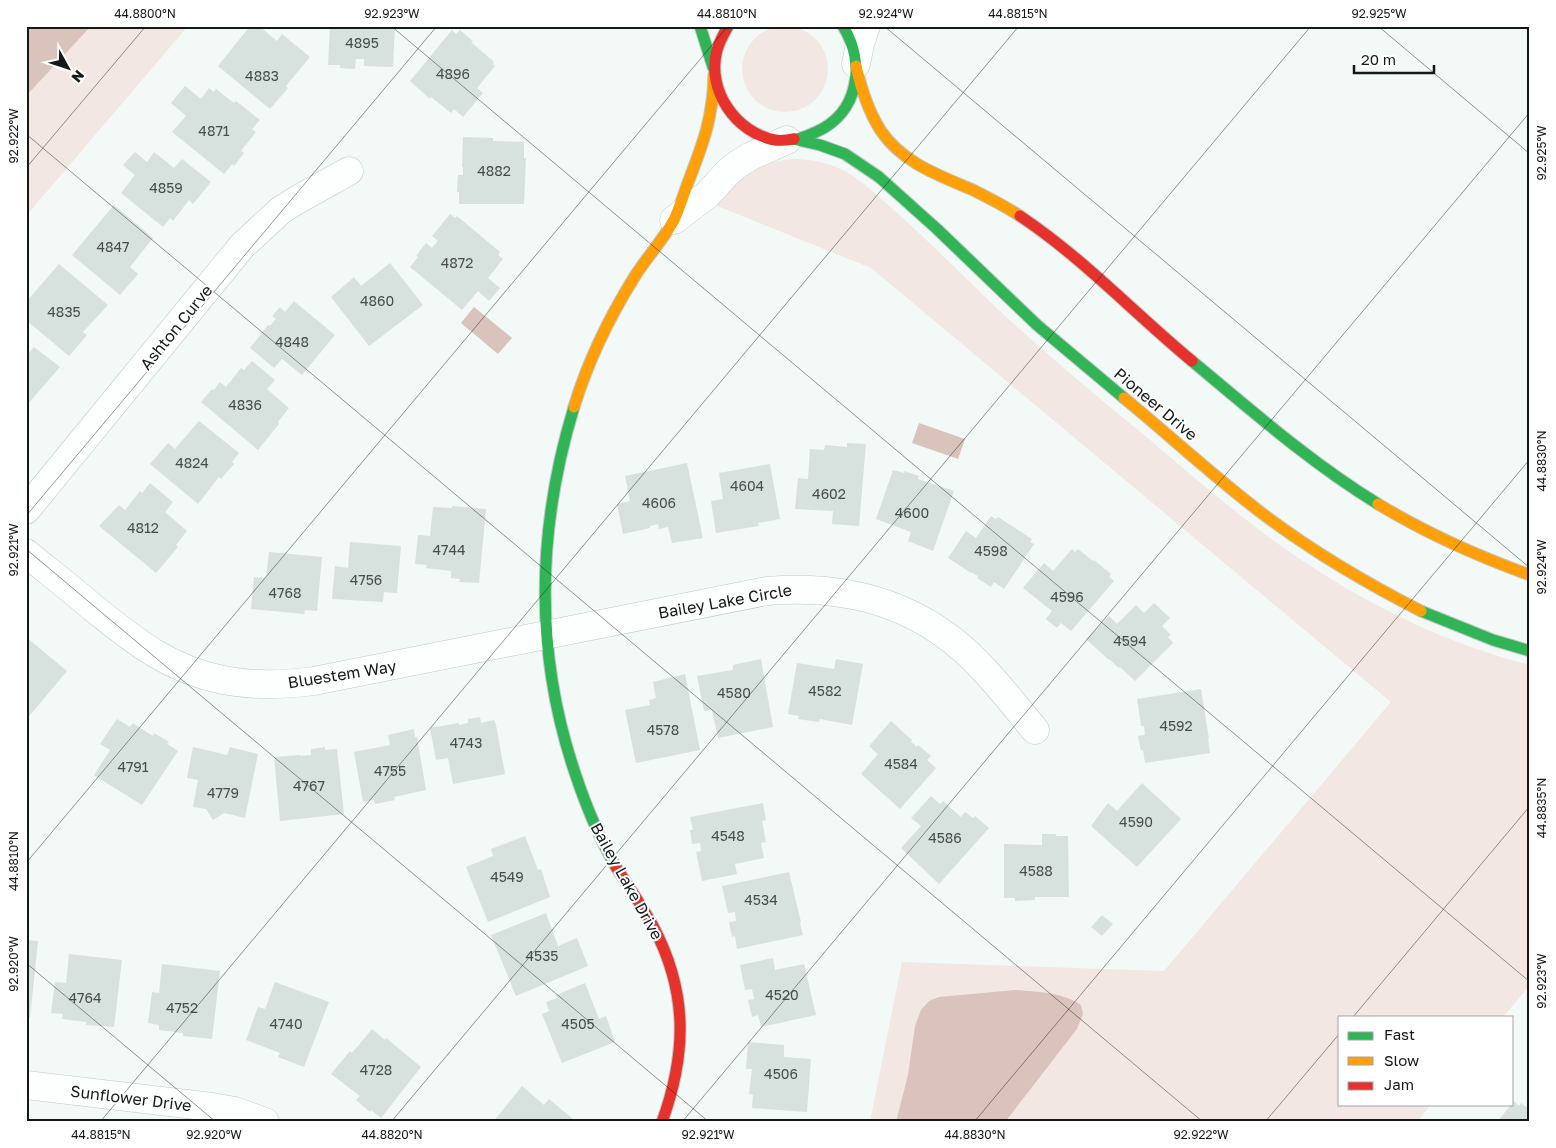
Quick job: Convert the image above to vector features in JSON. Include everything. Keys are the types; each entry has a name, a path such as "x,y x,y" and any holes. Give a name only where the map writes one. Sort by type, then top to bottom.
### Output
{"street":[{"path":"700,26 714,72"},
{"name":"Bailey Lake Drive","path":"662,1122 669,1104 680,1061 681,1018 677,990 670,963 659,937 603,843 586,804 560,722 546,636 545,567 554,484 569,421 589,366 608,324 632,282 674,220 700,156 707,131 712,101 716,52 728,26"},
{"path":"843,26 852,44 861,87 875,121 886,138 905,157 922,168 994,201 1052,238 1145,321 1233,394 1299,448 1355,489 1404,520 1443,540 1530,576"},
{"path":"790,140 822,130 838,117 847,104 853,90 860,44 866,26"},
{"name":"Pioneer Drive","path":"714,72 722,102 739,123 763,136 820,145 858,161 921,214 1059,344 1258,510 1288,532 1346,570 1407,604 1474,633 1530,650"},
{"name":"Bailey Lake Drive","path":"674,220 707,195 738,164 759,152 790,140"},
{"name":"Ashton Curve","path":"26,510 242,246 281,210 349,171"},
{"name":"Bluestem Way","path":"26,553 143,647 184,668 225,680 266,684 314,681 546,636"},
{"name":"Bailey Lake Circle","path":"546,636 767,591 810,589 848,593 891,605 939,631 986,671 1035,730"},
{"name":"Sunflower Drive","path":"26,1085 212,1107 234,1111 265,1122"}],"shaded area":[{"path":"26,26 188,26 26,216"},
{"path":"26,26 91,26 26,96"},
{"path":"785,26 801,30 815,39 824,53 828,69 824,85 815,99 801,108 785,112 769,108 755,99 746,85 742,69 746,53 755,39 769,30"},
{"path":"792,159 809,160 831,165 864,184 1058,363 1217,496 1289,551 1354,592 1422,627 1457,642 1530,665 1530,985 1504,1016 1338,1016 1338,1106 1429,1106 1417,1122 870,1122 902,962 1164,971 1391,702 871,268 715,205 731,188 749,174 780,161"},
{"path":"474,307 512,338 498,354 461,323"},
{"path":"919,423 965,439 958,459 912,443"},
{"path":"1015,990 1049,993 1066,997 1081,1005 1083,1014 1077,1029 1005,1122 896,1122 908,1075 915,1026 921,1010 929,1001 939,997"}],"building":[{"path":"250,26 259,26 277,41 282,34 310,57 270,109 218,66"},
{"path":"330,26 395,27 393,67 364,66 364,59 356,59 355,69 340,68 340,65 328,65"},
{"path":"452,30 456,34 460,30 494,62 495,66 477,88 483,93 463,117 454,109 451,113 431,97 430,99 410,81"},
{"path":"185,86 201,99 209,88 214,92 216,89 234,103 236,101 260,120 252,129 256,132 241,151 244,153 234,166 232,164 224,174 172,132 186,116 171,103"},
{"path":"463,137 493,138 493,141 524,142 524,158 526,158 524,204 459,204 459,192 457,192 458,175 463,175"},
{"path":"135,152 147,162 154,152 174,168 182,159 211,182 193,204 189,200 173,221 170,218 163,227 121,193 135,175 123,165"},
{"path":"114,205 153,238 130,267 138,274 120,295 72,255"},
{"path":"450,214 455,218 457,216 500,252 498,255 503,259 488,278 500,288 489,301 478,291 462,310 410,267 426,243 432,248 438,241 432,236"},
{"path":"390,263 423,305 369,346 331,297 354,277 361,286"},
{"path":"59,264 108,305 83,332 87,335 69,356 26,320 26,302"},
{"path":"294,301 335,335 302,375 282,359 274,368 250,348 268,325 270,326 276,319 272,316 280,307 285,312"},
{"path":"34,347 60,367 26,406 26,357"},
{"path":"252,361 275,380 267,389 289,408 258,450 201,402 220,382 226,387 241,368 244,370"},
{"path":"199,421 239,453 232,462 234,464 221,479 219,477 198,504 150,464 168,443 175,449"},
{"path":"847,443 866,444 859,526 832,524 833,511 795,509 798,478 808,479 810,449 824,450 825,445 847,447"},
{"path":"687,463 703,538 672,543 668,527 659,529 658,524 650,526 650,528 623,534 617,504 630,501 625,476"},
{"path":"770,464 780,519 758,523 759,526 716,533 711,501 723,499 719,473"},
{"path":"893,470 919,476 918,479 954,491 933,551 908,541 911,532 876,519"},
{"path":"150,483 173,502 165,512 187,531 176,545 178,547 156,573 99,526 119,505 125,510 140,491 142,493"},
{"path":"452,506 486,509 479,583 459,582 460,579 451,578 451,571 426,568 427,565 415,564 418,535 430,536 433,507 452,508"},
{"path":"991,516 996,519 998,517 1032,539 1030,542 1034,544 1004,589 994,582 991,587 977,578 978,576 948,558 966,531 976,538"},
{"path":"350,542 401,546 397,593 384,592 383,602 332,599 335,566 348,568"},
{"path":"1072,549 1075,552 1078,549 1094,560 1111,574 1109,577 1114,581 1071,631 1061,623 1057,628 1046,619 1052,611 1023,588 1044,563 1053,571"},
{"path":"269,552 322,557 317,611 305,610 304,614 251,609 254,577 266,578"},
{"path":"1154,603 1170,618 1162,626 1171,635 1168,637 1173,643 1135,681 1086,639 1109,616 1117,624 1136,605 1144,613"},
{"path":"26,637 67,671 26,720"},
{"path":"761,659 773,727 718,738 712,710 704,711 697,676 733,670 733,665"},
{"path":"836,659 863,664 852,725 820,719 819,722 798,719 799,716 788,714 797,663 834,669"},
{"path":"685,674 700,750 636,763 625,710 650,705 649,700 656,698 653,682"},
{"path":"1201,689 1210,753 1145,763 1138,736 1145,735 1144,726 1141,726 1137,699"},
{"path":"480,717 481,723 494,720 505,774 453,784 448,758 436,760 430,728 459,723 459,725 468,723 468,719"},
{"path":"117,719 130,727 133,723 153,736 154,733 169,742 167,744 178,751 142,805 94,775 110,750 100,744"},
{"path":"891,721 912,740 911,742 917,747 918,745 931,756 927,760 936,768 900,809 861,774 878,754 869,746"},
{"path":"414,729 426,790 394,797 395,800 375,804 374,800 363,802 354,752 390,745 388,735"},
{"path":"193,747 227,755 230,747 258,754 245,818 224,813 213,820 206,809 193,807 198,780 187,778"},
{"path":"325,747 325,750 337,749 344,814 280,821 274,757 311,755 311,749"},
{"path":"1142,783 1181,819 1137,867 1091,826 1108,803 1117,811"},
{"path":"931,796 940,804 943,801 961,817 965,812 973,818 975,816 989,828 939,884 901,848 921,826 911,818"},
{"path":"763,803 766,820 762,821 766,842 761,843 764,858 735,864 737,874 702,881 696,852 701,851 700,843 692,844 690,830 693,830 690,817"},
{"path":"1042,834 1068,836 1069,897 1035,897 1035,900 1015,901 1015,898 1004,898 1004,844 1042,845"},
{"path":"525,836 538,870 541,869 550,897 488,922 466,867 493,856 491,849"},
{"path":"789,872 803,935 737,949 735,936 732,937 729,922 736,921 735,912 728,913 722,886"},
{"path":"546,913 558,946 577,938 588,966 516,996 491,935"},
{"path":"1102,915 1113,924 1102,936 1091,927"},
{"path":"26,940 38,941 30,1018 26,1017"},
{"path":"69,954 122,960 114,1027 86,1025 86,1022 62,1019 63,1014 51,1013 55,982 66,983"},
{"path":"773,958 775,970 804,964 816,1015 761,1027 758,1015 752,1017 748,1000 754,999 752,989 745,990 740,965"},
{"path":"162,964 220,971 212,1039 183,1036 183,1033 159,1030 159,1025 148,1023 152,992 159,993"},
{"path":"275,982 329,1002 304,1067 278,1057 280,1053 246,1040 258,1007 265,1009"},
{"path":"585,983 599,1019 606,1016 615,1042 562,1063 542,1014 549,1011 546,1002 557,998 556,995"},
{"path":"372,1029 421,1067 381,1118 371,1110 370,1112 356,1100 360,1096 331,1074"},
{"path":"748,1042 784,1045 784,1057 811,1059 807,1112 752,1108 753,1095 749,1094 752,1069 746,1069"},
{"path":"522,1086 544,1105 549,1099 573,1119 571,1122 493,1122"},
{"path":"1514,1101 1519,1106 1521,1103 1530,1110 1530,1122 1497,1122 1510,1106 1514,1106"}],"traffic: fast":[{"path":"700,26 713,67"},
{"path":"794,139 808,136 830,124 842,113 850,100 856,71 855,56 843,26"},
{"path":"793,139 820,145 845,154 879,177 937,229 1037,325 1124,398"},
{"path":"1192,361 1306,454 1378,504"},
{"path":"574,407 562,453 547,545 545,590 547,636 552,682 562,728 575,773 593,822 616,867"},
{"path":"1421,611 1493,640 1530,651"}],"traffic: slow":[{"path":"856,66 872,116 881,131 900,152 922,167 979,193 1020,216"},
{"path":"574,407 600,339 617,307 635,276 674,220 707,128 712,103 714,74"},
{"path":"1124,398 1224,483 1278,525 1338,565 1421,611"},
{"path":"1378,504 1452,543 1530,575"}],"traffic: jam":[{"path":"728,26 720,41 715,65 716,80 720,94 727,107 748,129 761,136 777,140 794,139"},
{"path":"1020,216 1087,268 1192,361"},
{"path":"616,867 653,926 673,975 678,999 680,1023 676,1072 662,1122"}]}
